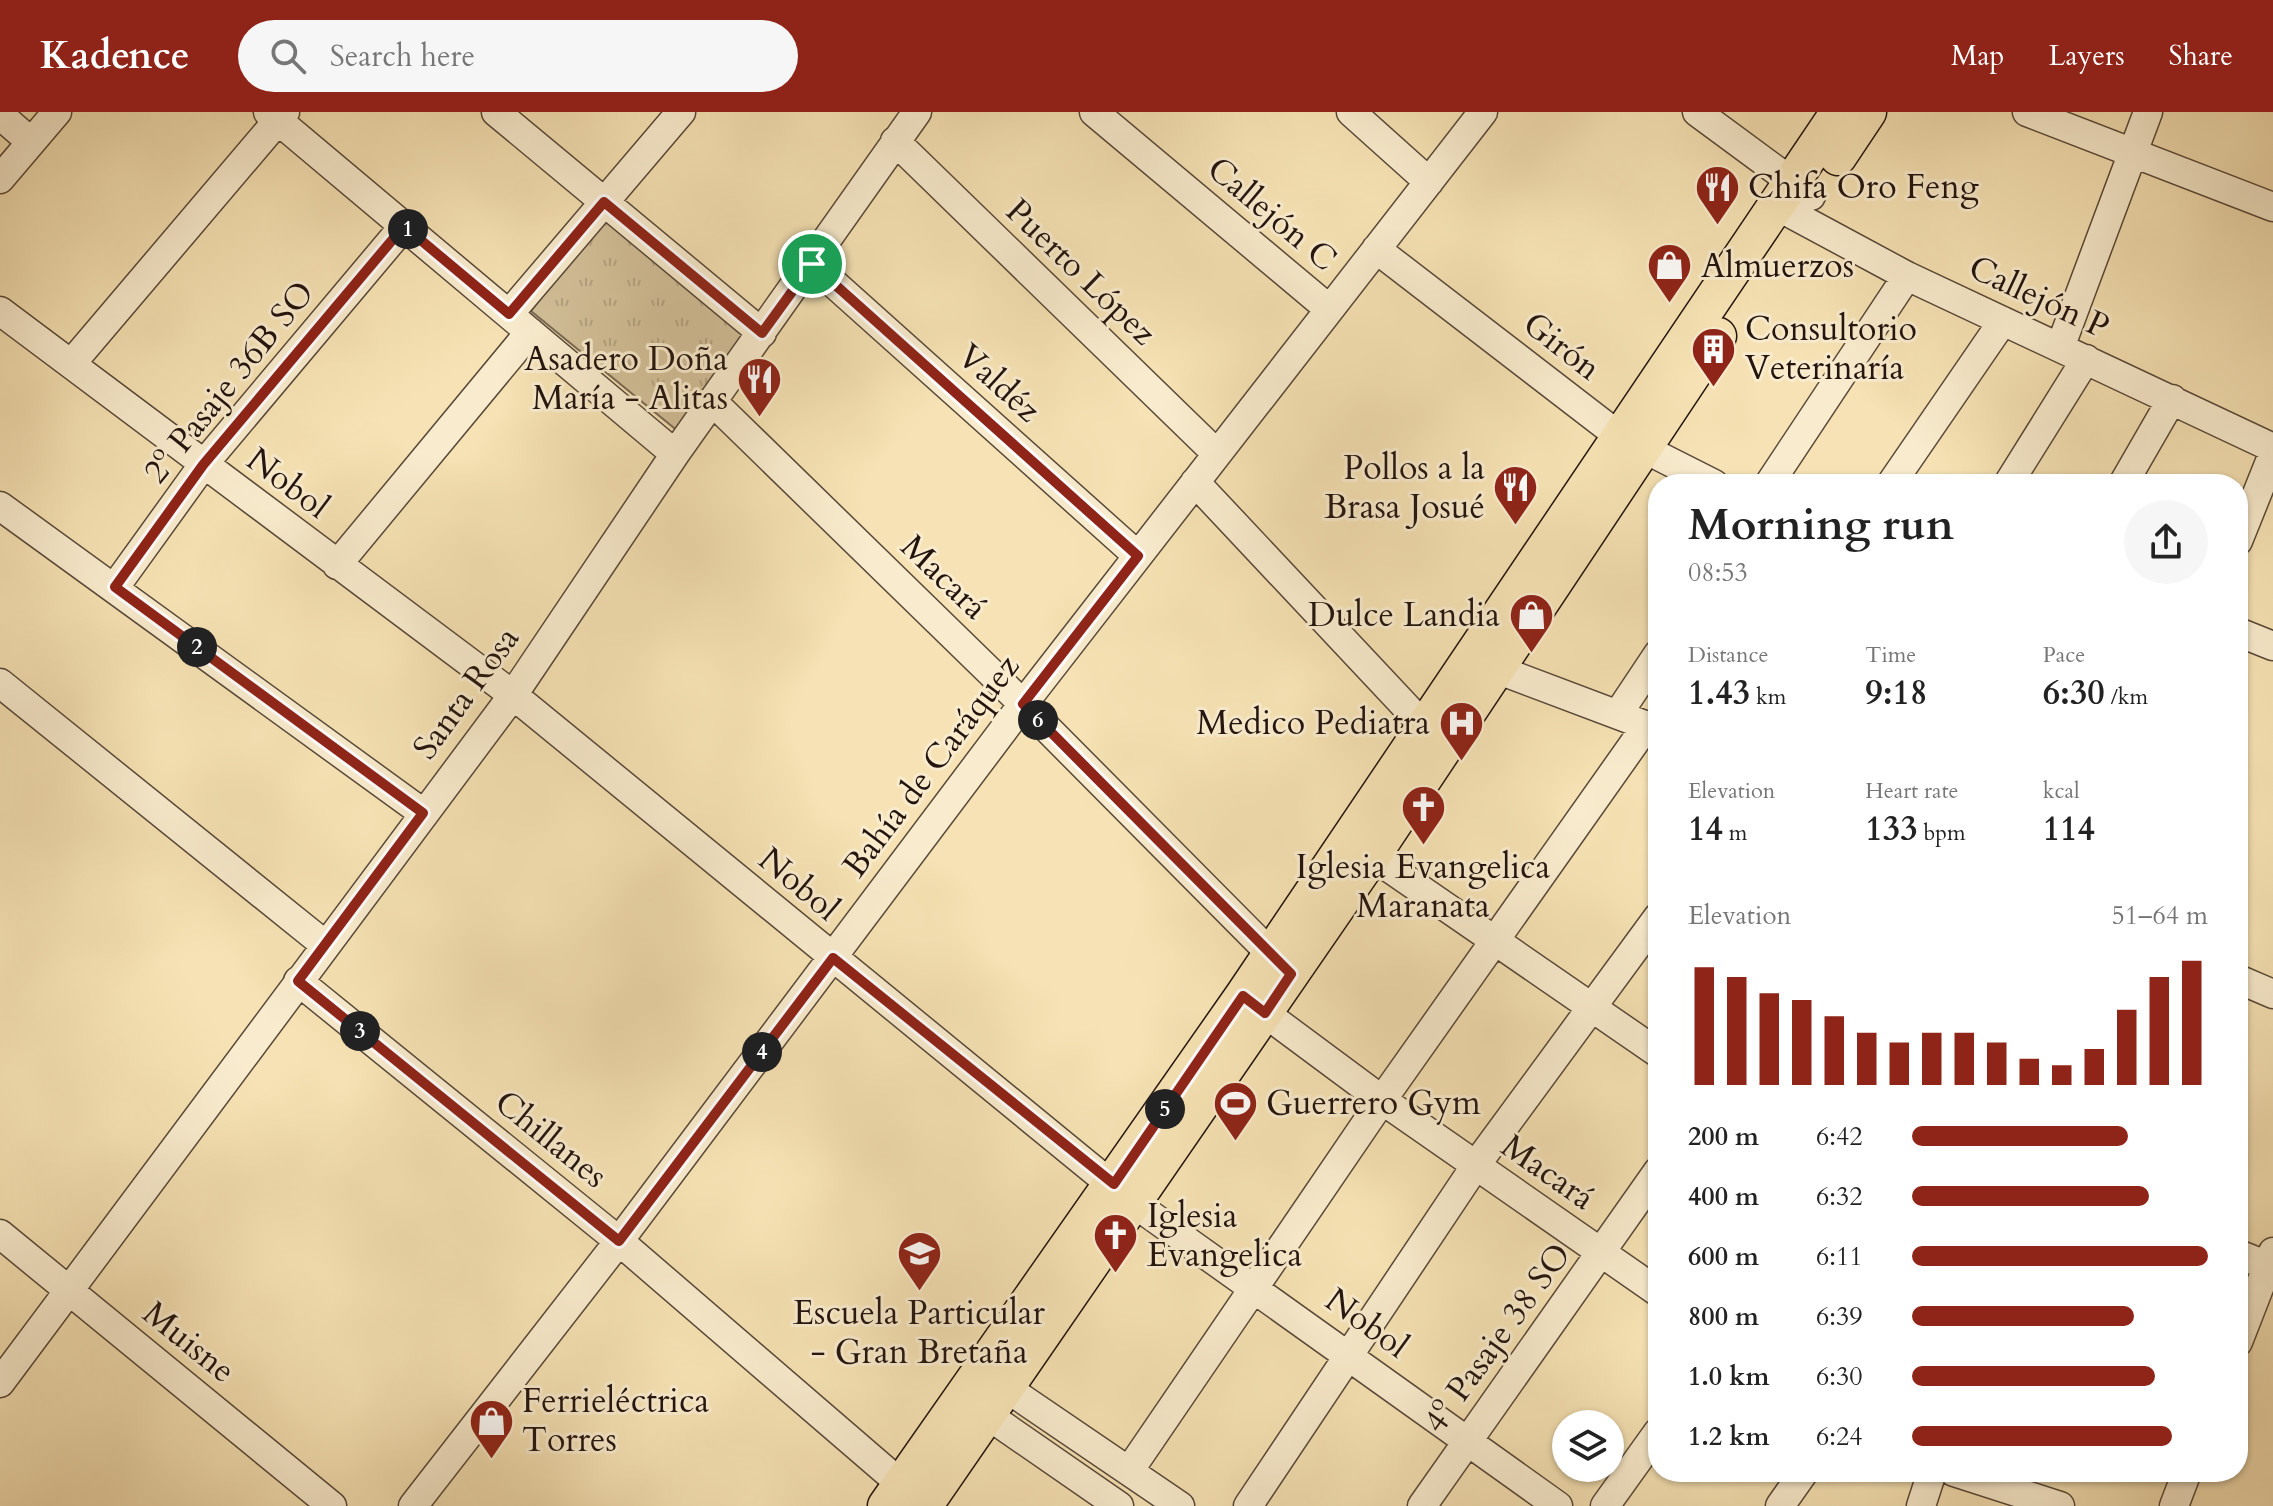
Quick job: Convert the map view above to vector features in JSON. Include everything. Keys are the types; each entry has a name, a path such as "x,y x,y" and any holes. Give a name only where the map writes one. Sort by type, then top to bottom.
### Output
{"main road":[{"path":"1795,201 1839,112"},
{"path":"904,1499 1124,1194 1254,1005 1425,727 1631,442 1795,201 1868,112"},
{"path":"1281,964 1372,856 1496,669 1631,442"},
{"path":"904,1499 995,1401 1124,1194"}],"street":[{"path":"0,179 57,112"},
{"path":"496,112 762,333"},
{"path":"337,565 519,323 604,202 681,112"},
{"name":"Santa Rosa","path":"0,1383 324,944 513,695 675,454 917,112"},
{"name":"Callejón C","path":"1094,112 1329,309"},
{"path":"1351,112 1429,182"},
{"name":"Bahía de Caráquez","path":"413,1506 619,1241 1023,704 1483,112"},
{"name":"Callejón P","path":"1697,112 1795,201 1907,276 2061,345 2273,448"},
{"path":"2027,112 2273,207"},
{"path":"2061,345 2148,112"},
{"path":"0,115 31,142"},
{"path":"71,364 277,115 675,454"},
{"name":"Puerto López","path":"895,141 1217,454"},
{"name":"2º Pasaje 36B SO","path":"115,587 203,465 404,226"},
{"name":"Girón","path":"1376,249 1631,442 1694,474"},
{"name":"Valdéz","path":"812,264 1138,556"},
{"path":"1776,474 1907,276"},
{"name":"Nobol","path":"0,311 513,695 1124,1194 1558,1506"},
{"path":"1898,474 2003,321"},
{"path":"2014,474 2086,359"},
{"path":"2129,474 2172,399"},
{"name":"Macará","path":"714,403 1023,704 1281,964"},
{"path":"2248,516 2273,454"},
{"path":"1195,482 1425,727"},
{"path":"0,506 423,813"},
{"path":"2248,636 2273,646"},
{"path":"1496,669 1648,726"},
{"path":"1618,714 1648,669"},
{"path":"0,683 324,944"},
{"path":"1129,1471 1382,1100 1648,733"},
{"path":"1372,856 1648,1046"},
{"path":"1248,1506 1476,1165 1648,930"},
{"name":"Chillanes","path":"298,981 619,1241 904,1499"},
{"path":"2248,983 2273,994"},
{"name":"Macará","path":"1254,1005 1382,1100 1648,1285"},
{"name":"4º Pasaje 38 SO","path":"1422,1506 1648,1186"},
{"name":"Muisne","path":"0,1234 332,1506"},
{"path":"2248,1256 2271,1262 2248,1318"},
{"path":"995,1401 1129,1471 1180,1506"},
{"path":"995,1401 1119,1506"},
{"path":"1605,1506 1648,1446"},
{"path":"1780,1506 1797,1482"},
{"path":"1921,1506 1929,1482"},
{"path":"1985,1482 2060,1506"},
{"path":"2174,1506 2183,1482"}],"green space":[{"path":"608,214 750,334 679,432 531,311"}],"place":[{"name":"Chifa Oro Feng","path":"1717,226"},
{"name":"Almuerzos","path":"1670,305"},
{"name":"Consultorio Veterinaría","path":"1714,388"},
{"name":"Asadero Doña María - Alitas","path":"759,418"},
{"name":"Pollos a la Brasa Josué","path":"1516,527"},
{"name":"Dulce Landia","path":"1531,654"},
{"name":"Medico Pediatra","path":"1461,762"},
{"name":"Iglesia Evangelica Maranata","path":"1423,846"},
{"name":"Guerrero Gym","path":"1235,1142"},
{"name":"Iglesia Evangelica","path":"1116,1275"},
{"name":"Escuela Particular - Gran Bretaña","path":"919,1292"},
{"name":"Ferrieléctrica Torres","path":"491,1460"}],"route":[{"path":"604,202 762,333 812,264 1138,556 1023,704 1291,974 1265,1013 1243,996 1114,1184 833,958 619,1241 298,981 423,813 115,587 203,465 404,226 509,314 604,202"}]}
